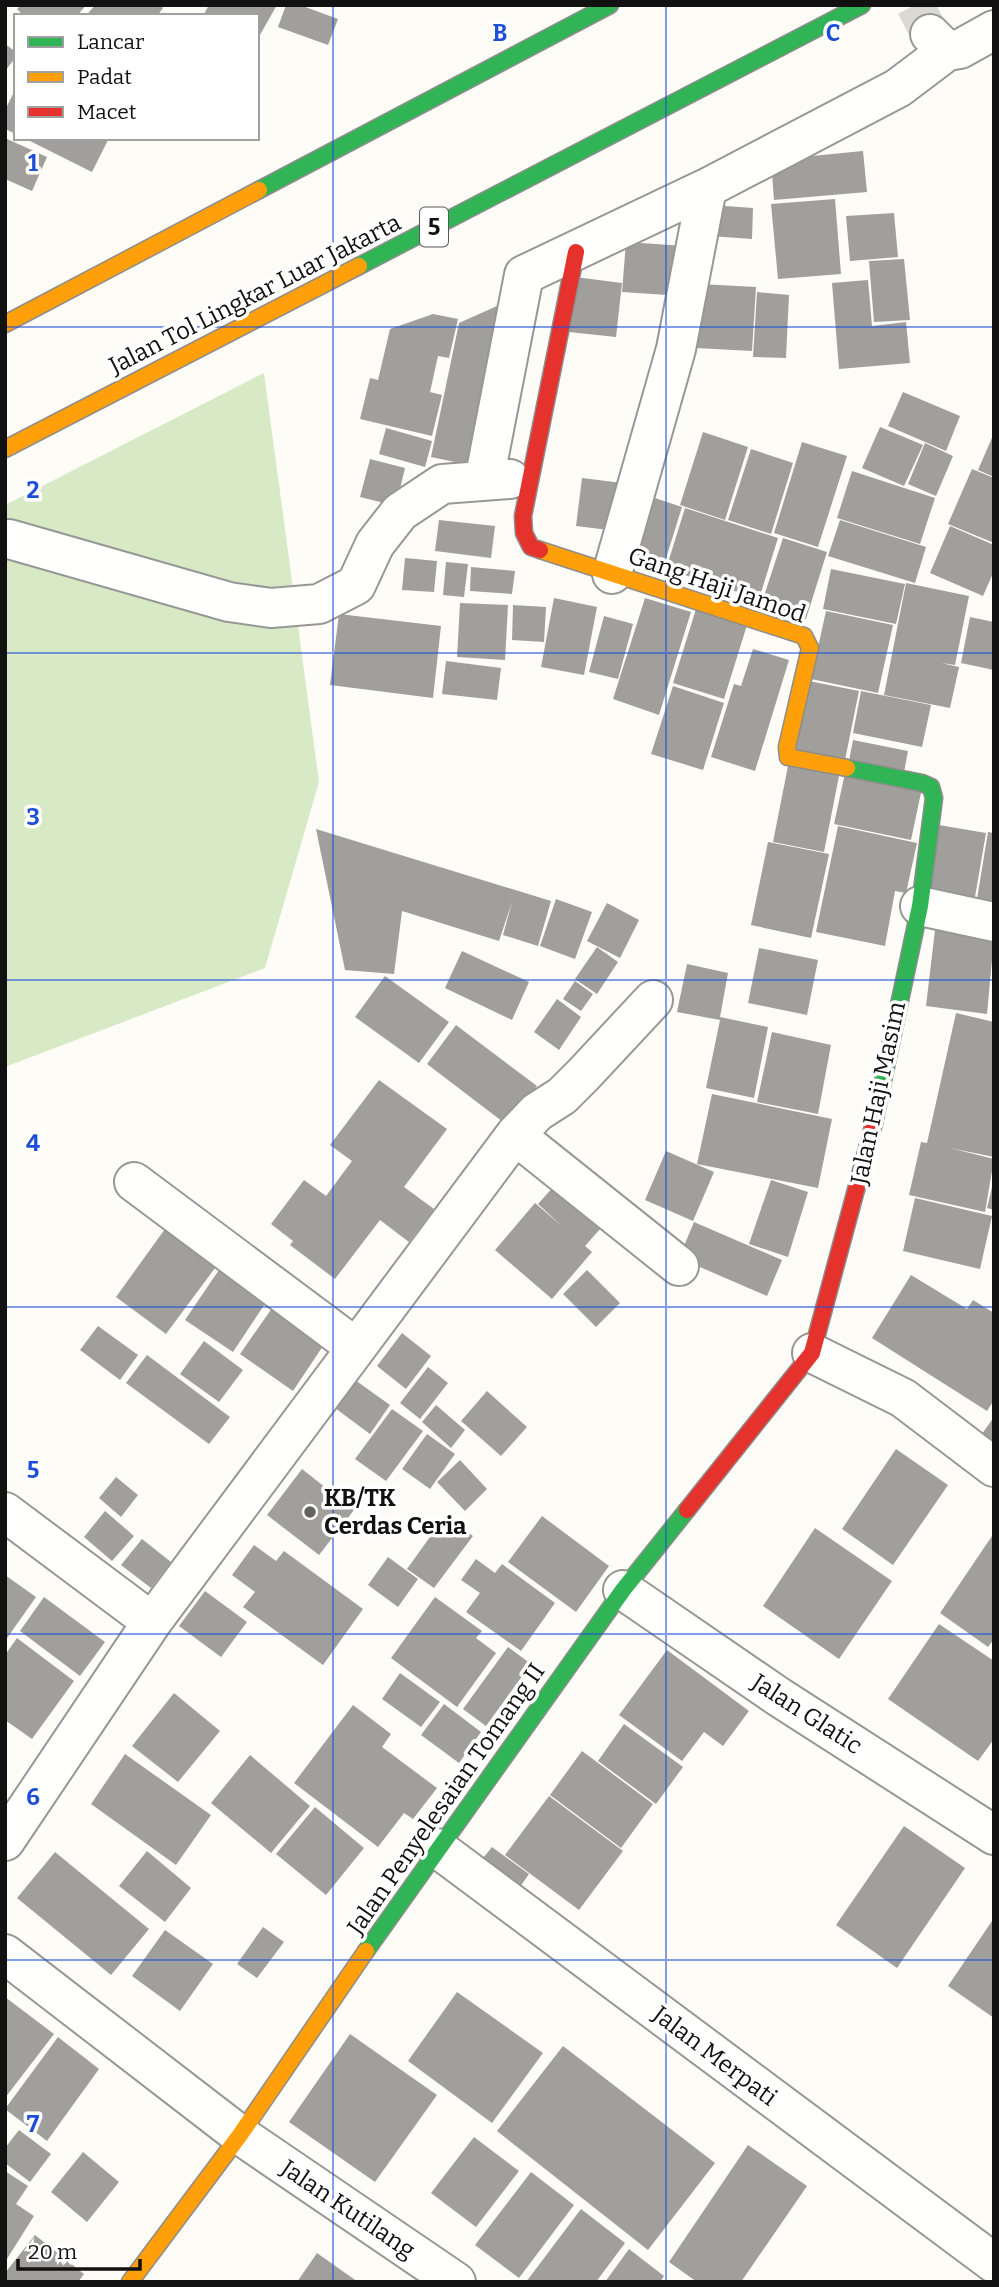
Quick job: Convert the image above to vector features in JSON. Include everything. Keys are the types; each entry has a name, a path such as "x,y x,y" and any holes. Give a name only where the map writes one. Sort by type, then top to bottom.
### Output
{"main road":[{"path":"5,324 610,5"},
{"name":"Jalan Tol Lingkar Luar Jakarta","path":"5,449 862,5"},
{"name":"Gang Haji Jamod","path":"576,252 529,477 524,533 531,547 794,631 809,641 786,753 793,759 931,787 934,798 920,906"},
{"name":"Jalan Haji Masim","path":"812,1353 866,1161 920,906"},
{"name":"Jalan Penyelesaian Tomang II","path":"130,2282 240,2135 437,1848 623,1590 812,1353"}],"street":[{"path":"484,481 524,275 707,188 898,88 938,42 961,49 994,30"},
{"path":"612,574 676,349 707,188"},
{"path":"9,539 229,602 271,608 319,604 356,585 374,544 400,512 442,484 529,477"},
{"path":"920,906 994,922"},
{"path":"5,1841 152,1622 515,1135 537,1112 562,1096 653,1000"},
{"path":"515,1135 679,1266"},
{"path":"134,1182 355,1347"},
{"path":"812,1353 903,1398 994,1467"},
{"path":"5,1513 152,1622"},
{"name":"Jalan Glatic","path":"623,1590 779,1697 994,1835"},
{"name":"Jalan Merpati","path":"437,1848 994,2263"},
{"name":"Jalan Kutilang","path":"5,1954 240,2135 456,2282"}],"green space":[{"path":"264,373 319,782 265,968 5,1067 5,505"}],"building":[{"path":"21,5 86,5 79,14 22,14 17,9"},
{"path":"95,5 159,5 163,8 158,14 88,14"},
{"path":"209,5 277,5 259,36 259,14 204,14"},
{"path":"286,5 300,5 338,19 328,45 278,27"},
{"path":"5,44 14,51 14,60 5,71"},
{"path":"14,92 14,133 5,129 5,110"},
{"path":"5,138 47,157 32,191 5,179"},
{"path":"28,140 108,140 92,172"},
{"path":"863,151 867,192 774,200 771,160"},
{"path":"835,199 841,274 778,279 771,204"},
{"path":"712,205 753,208 752,239 710,236"},
{"path":"894,213 898,257 850,261 846,216"},
{"path":"626,242 685,246 682,296 622,292"},
{"path":"904,259 910,320 874,322 869,261"},
{"path":"575,277 622,283 616,337 569,332"},
{"path":"868,280 872,326 906,322 910,363 839,369 832,283"},
{"path":"700,284 756,287 752,351 696,348"},
{"path":"531,291 493,470 431,457 459,323"},
{"path":"757,292 789,295 786,358 753,357"},
{"path":"433,314 458,319 449,358 438,356 430,392 442,395 432,436 360,419 370,378 378,380 390,329"},
{"path":"903,392 960,416 946,451 888,426"},
{"path":"880,427 923,445 904,486 862,468"},
{"path":"386,428 432,441 425,467 379,454"},
{"path":"703,432 748,447 725,520 680,505"},
{"path":"994,433 994,477 978,470"},
{"path":"802,442 847,456 818,547 774,533"},
{"path":"925,443 953,456 936,496 908,484"},
{"path":"751,449 793,463 771,534 728,520"},
{"path":"370,459 405,468 396,506 360,497"},
{"path":"972,469 994,478 994,543 948,524"},
{"path":"852,471 935,498 920,544 837,518"},
{"path":"582,478 622,483 617,531 576,526"},
{"path":"646,495 682,507 663,568 626,557"},
{"path":"685,508 778,538 759,599 666,569"},
{"path":"439,520 495,526 491,558 435,551"},
{"path":"840,520 926,547 915,583 828,556"},
{"path":"950,526 994,545 994,571 983,596 930,573"},
{"path":"783,538 827,552 806,619 761,605"},
{"path":"405,558 437,561 434,592 402,590"},
{"path":"446,562 468,564 464,597 443,595"},
{"path":"471,567 515,571 512,594 470,591"},
{"path":"831,569 905,584 896,624 823,609"},
{"path":"906,583 969,596 955,665 941,663 959,667 950,708 884,695"},
{"path":"554,598 597,607 584,675 541,667"},
{"path":"645,598 691,612 659,715 613,699"},
{"path":"460,603 508,605 505,660 457,657"},
{"path":"513,605 546,607 544,642 512,640"},
{"path":"696,609 747,625 724,699 673,683"},
{"path":"826,611 893,625 878,693 811,679"},
{"path":"339,614 441,626 433,698 330,685"},
{"path":"604,616 633,624 618,679 589,672"},
{"path":"970,617 994,622 994,670 961,663"},
{"path":"753,649 789,660 755,771 711,757 734,684 741,686"},
{"path":"446,661 501,668 497,700 442,694"},
{"path":"809,681 859,691 844,765 795,755"},
{"path":"673,686 724,703 703,770 651,754"},
{"path":"861,691 931,705 922,747 853,733"},
{"path":"853,740 908,751 903,778 848,766"},
{"path":"789,761 840,771 824,852 773,842"},
{"path":"845,773 922,788 911,840 834,824"},
{"path":"939,825 986,833 975,897 928,889"},
{"path":"838,826 917,843 906,893 895,891 885,946 816,932"},
{"path":"316,829 551,901 538,946 503,935 512,902 499,941 402,911 394,974 345,970"},
{"path":"988,832 994,833 994,902 977,899"},
{"path":"768,842 829,854 811,938 751,925"},
{"path":"556,899 592,912 575,959 540,946"},
{"path":"607,903 639,920 620,958 587,941"},
{"path":"935,930 994,938 987,1014 926,1006"},
{"path":"597,947 618,962 597,994 575,979"},
{"path":"759,948 818,960 807,1015 748,1003"},
{"path":"462,951 529,982 512,1020 445,988"},
{"path":"687,964 728,973 720,1017 768,1027 754,1098 706,1088 720,1020 677,1012"},
{"path":"385,976 449,1022 419,1063 355,1017"},
{"path":"575,981 593,994 581,1011 563,999"},
{"path":"557,999 581,1017 559,1050 534,1032"},
{"path":"956,1013 994,1022 994,1157 950,1148 994,1159 985,1212 909,1195 921,1142 927,1143"},
{"path":"456,1025 537,1086 507,1125 427,1064"},
{"path":"772,1032 831,1045 818,1114 757,1102"},
{"path":"379,1080 447,1129 404,1187 434,1209 409,1242 380,1220 335,1279 290,1245 293,1241 271,1224 304,1180 326,1196 352,1161 330,1145"},
{"path":"712,1094 832,1119 818,1188 697,1164"},
{"path":"666,1151 714,1172 693,1221 645,1200"},
{"path":"563,1176 610,1218 585,1246 592,1252 552,1299 495,1250 535,1203 563,1227 538,1204"},
{"path":"771,1180 808,1192 788,1257 749,1244"},
{"path":"994,1183 994,1210 987,1208"},
{"path":"915,1198 992,1216 980,1269 903,1251"},
{"path":"170,1222 221,1260 166,1334 116,1297"},
{"path":"694,1222 782,1260 767,1296 679,1258"},
{"path":"223,1264 270,1296 233,1352 185,1320"},
{"path":"587,1270 620,1303 596,1327 563,1294"},
{"path":"911,1275 967,1309 973,1300 994,1313 994,1400 987,1411 872,1338"},
{"path":"277,1301 329,1337 293,1391 240,1354"},
{"path":"98,1326 138,1355 120,1380 80,1350"},
{"path":"402,1333 431,1356 406,1389 377,1366"},
{"path":"204,1341 243,1370 219,1402 180,1374"},
{"path":"147,1355 230,1417 209,1444 126,1383"},
{"path":"428,1367 448,1383 420,1419 400,1403"},
{"path":"355,1380 390,1405 370,1434 335,1408"},
{"path":"487,1391 527,1427 501,1456 461,1421"},
{"path":"436,1405 465,1430 451,1448 422,1422"},
{"path":"392,1409 423,1431 386,1481 355,1459"},
{"path":"994,1417 994,1448 979,1438"},
{"path":"427,1434 455,1454 430,1489 402,1469"},
{"path":"896,1449 948,1485 893,1565 842,1529"},
{"path":"460,1460 487,1489 465,1511 437,1482"},
{"name":"KB/TK Cerdas Ceria","path":"302,1469 354,1510 319,1555 267,1515"},
{"path":"116,1477 138,1495 121,1517 99,1498"},
{"path":"105,1511 134,1536 112,1561 84,1537"},
{"path":"445,1516 473,1536 434,1588 407,1569"},
{"path":"542,1516 609,1566 576,1612 508,1562"},
{"path":"815,1528 892,1581 839,1659 763,1606"},
{"path":"994,1533 994,1639 988,1647 940,1613"},
{"path":"142,1539 171,1562 151,1588 121,1565"},
{"path":"254,1545 276,1561 284,1551 363,1609 323,1665 243,1607 255,1592 232,1575"},
{"path":"388,1557 418,1579 398,1607 368,1585"},
{"path":"476,1559 495,1573 502,1564 555,1603 521,1651 466,1612 480,1593 461,1580"},
{"path":"5,1575 36,1597 5,1641"},
{"path":"205,1591 247,1622 221,1657 179,1626"},
{"path":"44,1597 105,1642 80,1676 20,1631"},
{"path":"435,1597 482,1631 476,1638 496,1653 457,1707 391,1658"},
{"path":"939,1624 994,1661 994,1739 978,1761 888,1699"},
{"path":"17,1638 74,1681 32,1739 5,1720 5,1655"},
{"path":"508,1647 531,1664 486,1726 463,1709"},
{"path":"667,1650 749,1711 723,1746 704,1732 682,1761 619,1715"},
{"path":"400,1673 440,1702 421,1727 382,1699"},
{"path":"174,1693 220,1731 178,1782 132,1746"},
{"path":"444,1704 481,1732 459,1763 421,1735"},
{"path":"353,1705 391,1734 382,1747 437,1788 413,1819 404,1813 378,1847 294,1783"},
{"path":"624,1724 683,1767 656,1804 598,1761"},
{"path":"582,1751 653,1804 621,1848 550,1795"},
{"path":"125,1754 211,1815 176,1865 91,1804"},
{"path":"250,1755 310,1806 271,1853 211,1803"},
{"path":"549,1796 623,1851 579,1910 505,1855"},
{"path":"315,1807 364,1848 326,1895 276,1854"},
{"path":"904,1826 965,1868 897,1968 836,1925"},
{"path":"492,1847 529,1874 517,1891 479,1863"},
{"path":"147,1851 191,1888 165,1922 119,1886"},
{"path":"55,1852 149,1929 111,1975 17,1898"},
{"path":"994,1918 994,2018 948,1986"},
{"path":"263,1927 284,1942 257,1978 237,1964"},
{"path":"165,1930 213,1964 180,2011 132,1976"},
{"path":"457,1992 543,2053 492,2123 408,2061"},
{"path":"5,1997 54,2034 5,2098"},
{"path":"350,2034 437,2095 375,2182 289,2122"},
{"path":"58,2037 99,2069 47,2141 5,2109"},
{"path":"563,2046 715,2163 648,2250 497,2131"},
{"path":"19,2130 51,2154 30,2182 5,2163 5,2148"},
{"path":"474,2137 519,2171 476,2227 431,2193"},
{"path":"748,2145 807,2186 741,2282 697,2282 669,2262"},
{"path":"83,2152 119,2182 87,2222 51,2192"},
{"path":"5,2171 28,2186 16,2204 34,2216 5,2262"},
{"path":"531,2172 574,2205 519,2278 475,2245"},
{"path":"581,2209 625,2243 596,2282 526,2282"},
{"path":"35,2235 84,2274 78,2282 10,2282 5,2278 5,2273"},
{"path":"629,2249 664,2276 660,2282 605,2282"},
{"path":"317,2253 358,2282 297,2282"}],"tunnel":[{"path":"915,5 930,34"}],"traffic: fast":[{"path":"259,190 610,5"},
{"path":"359,266 862,5"},
{"path":"847,768 922,783 931,787 934,798 920,906 874,1123"},
{"path":"366,1951 623,1590 687,1510"}],"traffic: slow":[{"path":"5,324 259,190"},
{"path":"5,449 359,266"},
{"path":"540,550 804,636 810,648 787,747 788,757 847,768"},
{"path":"130,2282 240,2135 366,1951"}],"traffic: jam":[{"path":"540,550 531,547 524,533 523,516 576,252"},
{"path":"687,1510 812,1353 874,1123"}],"place":[{"name":"KB/TK Cerdas Ceria","path":"310,1512"}]}
